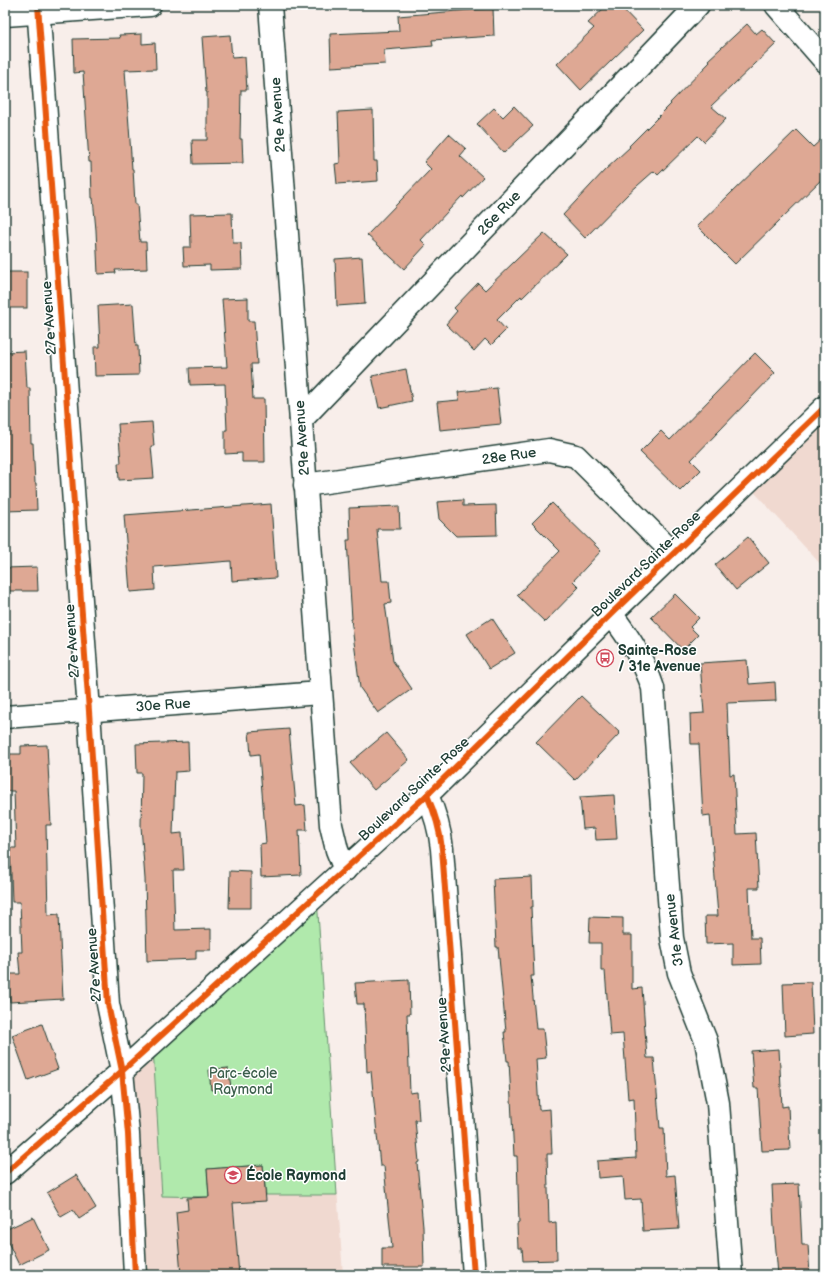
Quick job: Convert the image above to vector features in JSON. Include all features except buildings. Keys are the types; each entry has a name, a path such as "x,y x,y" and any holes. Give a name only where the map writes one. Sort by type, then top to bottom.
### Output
{"street":[{"path":"5,15 38,9 150,5"},
{"name":"29e Avenue","path":"270,5 331,825 337,850 345,870"},
{"name":"26e Rue","path":"300,420 698,5"},
{"path":"776,5 825,61"},
{"name":"27e Avenue","path":"38,9 89,711 108,1004 122,1071 128,1134 135,1275"},
{"name":"Boulevard Sainte-Rose","path":"5,1173 122,1071 427,794 825,407"},
{"name":"28e Rue","path":"305,484 549,450 576,456 674,554"},
{"name":"31e Avenue","path":"611,614 627,635 648,672 653,688 672,938 679,973 706,1041 717,1096 731,1275"},
{"name":"30e Rue","path":"5,717 320,693"},
{"name":"29e Avenue","path":"427,794 435,813 440,832 442,849 474,1275"}],"shaded area":[{"path":"825,407 825,569 745,482"},
{"name":"Parc-école Raymond","path":"317,898 343,1275 137,1275 124,1075"}],"green space":[{"name":"Parc-école Raymond","path":"317,898 337,1195 266,1195 263,1165 207,1169 209,1197 162,1196 153,1048"}],"cycle path":[{"path":"38,5 89,711 108,1004 122,1071 128,1134 135,1275"},
{"path":"5,1173 122,1071 427,795 825,407"},
{"path":"427,795 437,821 442,849 474,1275"}],"place":[{"name":"Sainte-Rose / 31e Avenue","path":"605,658"},
{"name":"École Raymond","path":"233,1175"}]}
